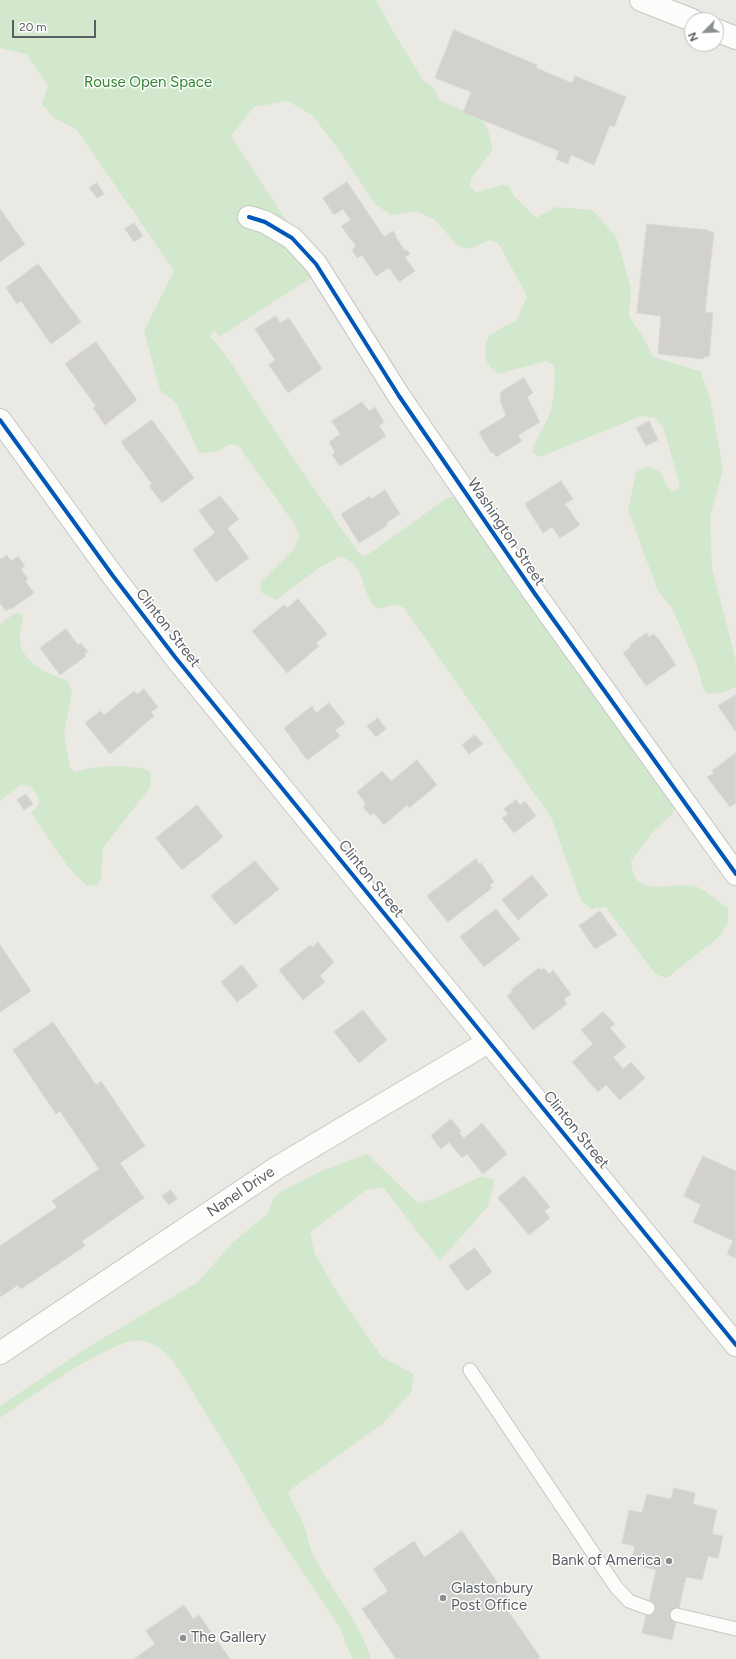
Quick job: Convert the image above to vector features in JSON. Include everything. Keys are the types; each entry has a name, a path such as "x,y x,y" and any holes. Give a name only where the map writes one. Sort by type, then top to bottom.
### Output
{"street":[{"path":"641,0 684,17"},
{"path":"724,33 736,38"},
{"name":"Washington Street","path":"249,217 265,222 292,238 316,264 399,396 535,594 736,874"},
{"name":"Clinton Street","path":"0,420 161,640 736,1345"},
{"name":"Nanel Drive","path":"0,1353 294,1157 488,1042"}],"lane":[{"path":"470,1370 616,1587 629,1601 648,1608"},
{"path":"677,1615 736,1629"}],"green space":[{"name":"Rouse Open Space","path":"0,0 376,0 423,80 433,87 440,100 481,119 488,130 493,149 471,178 470,187 476,192 503,185 508,186 515,197 536,218 556,207 592,210 616,236 631,288 629,316 643,337 653,357 700,371 710,398 723,470 710,517 712,568 736,661 736,687 722,693 707,693 703,688 696,663 672,608 658,591 628,510 636,472 649,466 660,472 667,486 673,492 680,486 664,429 655,418 641,416 540,457 532,452 553,403 554,366 546,361 498,374 493,370 487,361 485,352 489,335 517,320 527,296 498,243 490,240 469,249 458,246 435,220 416,211 391,215 375,204 341,153 313,116 288,101 254,107 231,136 320,272 219,337 214,330 210,336 229,360 288,451 358,552 363,556 369,554 448,497 454,497 606,708 674,807 674,812 652,833 631,861 633,873 638,881 645,885 654,887 684,885 697,887 728,908 728,922 721,935 667,978 655,974 606,907 591,909 581,901 551,817 404,608 396,604 378,609 368,596 355,565 348,560 339,557 319,568 276,600 262,593 260,583 294,549 299,535 293,522 238,445 230,444 217,452 199,453 176,403 160,390 144,331 174,271 77,130 54,118 42,104 48,85 26,54 0,48"},
{"path":"15,613 23,614 20,642 22,650 27,657 39,668 68,681 72,693 64,733 70,767 75,772 103,766 122,766 150,771 151,786 103,848 101,880 96,885 87,886 69,868 31,813 39,804 38,796 30,786 20,785 0,801 0,624"},
{"path":"367,1154 418,1203 436,1198 482,1176 495,1180 488,1206 440,1261 383,1187 366,1190 310,1232 315,1254 335,1289 382,1357 414,1374 411,1393 381,1425 294,1487 288,1493 305,1527 313,1555 353,1619 371,1659 352,1659 339,1626 265,1516 244,1476 180,1371 169,1357 160,1349 143,1341 130,1342 112,1348 71,1370 0,1418 0,1406 85,1349 198,1282 232,1243 268,1213 274,1198 282,1191 319,1172"}],"building":[{"path":"454,30 537,65 536,68 572,83 575,76 626,97 614,127 610,125 594,165 571,155 568,164 556,159 559,151 463,112 471,92 435,78"},
{"path":"347,182 384,237 393,231 405,251 407,250 410,254 405,257 415,271 399,282 389,268 376,276 362,255 357,258 352,250 356,246 341,226 351,220 343,209 334,215 323,198"},
{"path":"97,183 104,194 97,198 89,188"},
{"path":"0,209 25,244 0,262"},
{"path":"134,223 143,236 134,242 125,229"},
{"path":"647,224 708,230 714,232 705,312 713,313 709,357 704,356 704,359 658,354 661,316 637,313"},
{"path":"38,264 81,322 51,344 21,301 17,304 6,288"},
{"path":"276,316 280,323 289,318 322,369 288,393 269,365 275,360 255,329"},
{"path":"96,342 137,400 105,425 93,408 96,406 65,364"},
{"path":"524,378 533,393 527,397 540,422 518,435 522,441 496,457 493,452 491,453 479,432 506,416 500,400 501,392"},
{"path":"362,402 369,411 375,407 384,422 379,426 386,436 340,466 332,455 335,452 329,442 340,434 332,421"},
{"path":"152,420 194,478 162,503 149,486 152,484 121,442"},
{"path":"649,421 658,440 646,446 636,428"},
{"path":"561,481 573,499 565,504 580,525 560,538 552,527 543,533 525,504"},
{"path":"385,490 400,514 386,523 388,525 359,543 341,514 370,496 371,499"},
{"path":"220,496 239,519 227,528 249,558 216,582 193,550 215,533 199,511"},
{"path":"7,555 11,561 18,556 25,566 21,569 28,579 25,581 34,593 6,611 0,603 0,558 2,559"},
{"path":"298,599 327,634 316,643 319,646 287,673 252,631 284,605 287,608"},
{"path":"66,629 78,645 81,643 88,652 84,654 86,656 60,675 40,648"},
{"path":"647,633 649,637 653,634 658,638 676,665 646,686 623,653 631,647 630,645"},
{"path":"144,689 158,707 151,712 154,716 110,754 85,723 100,711 104,715 134,691 137,694"},
{"path":"736,695 736,732 718,706"},
{"path":"329,703 345,723 335,730 340,736 307,760 284,728 312,706 316,713"},
{"path":"378,718 386,729 376,737 367,726"},
{"path":"475,735 483,744 469,754 462,745"},
{"path":"736,753 736,803 730,807 707,777 714,773 712,771"},
{"path":"417,760 437,785 409,808 407,805 384,825 374,813 370,815 363,807 366,804 357,792 382,771 391,781"},
{"path":"26,794 33,804 24,810 17,800"},
{"path":"516,800 520,805 525,801 536,816 514,833 502,818 508,814 504,809"},
{"path":"197,805 223,837 182,870 156,838"},
{"path":"476,859 479,864 481,863 494,882 490,885 492,888 448,922 427,896"},
{"path":"255,861 279,889 235,925 211,896"},
{"path":"532,875 548,895 518,920 502,900"},
{"path":"496,909 520,939 484,967 460,937"},
{"path":"600,911 617,935 595,949 579,926"},
{"path":"318,942 334,962 320,976 325,982 303,1000 279,970 310,945 312,947"},
{"path":"0,945 31,991 0,1012"},
{"path":"242,965 258,986 237,1002 221,982"},
{"path":"539,968 541,970 544,968 549,974 553,970 571,994 564,999 567,1004 533,1030 507,996 513,991 511,990"},
{"path":"363,1010 387,1040 359,1063 334,1032"},
{"path":"603,1012 615,1024 610,1028 626,1047 613,1057 623,1069 631,1062 645,1078 620,1100 606,1085 598,1092 572,1062 593,1044 581,1030"},
{"path":"53,1022 96,1085 101,1081 145,1146 120,1163 144,1198 82,1241 85,1246 21,1289 18,1285 0,1297 0,1246 57,1207 52,1201 99,1169 60,1111 56,1114 13,1050"},
{"path":"451,1119 461,1131 459,1133 464,1138 482,1123 507,1154 483,1174 467,1154 462,1158 449,1142 441,1149 431,1136"},
{"path":"703,1156 736,1171 736,1258 727,1254 733,1241 693,1222 701,1205 684,1196"},
{"path":"524,1176 550,1207 544,1211 550,1218 529,1235 498,1198"},
{"path":"171,1190 177,1199 169,1205 162,1196"},
{"path":"475,1248 492,1272 467,1291 449,1266"},
{"name":"Bank of America","path":"674,1488 695,1493 693,1504 717,1510 712,1534 723,1536 718,1558 708,1556 702,1580 686,1577 672,1640 642,1633 656,1570 631,1564 635,1546 622,1543 629,1510 642,1513 647,1494 671,1499"},
{"name":"Glastonbury Post Office","path":"462,1531 512,1604 506,1608 540,1657 537,1659 396,1659 362,1609 388,1591 373,1569 414,1541 424,1557"},
{"name":"The Gallery","path":"184,1605 193,1619 199,1615 230,1659 134,1659 155,1644 146,1631"}],"cycle path":[{"path":"249,217 265,222 292,238 316,264 399,396 535,594 736,874"},
{"path":"0,420 113,576 175,657 736,1345"}],"place":[{"name":"Bank of America","path":"669,1561"},
{"name":"Glastonbury Post Office","path":"443,1598"},
{"name":"The Gallery","path":"183,1638"}]}
